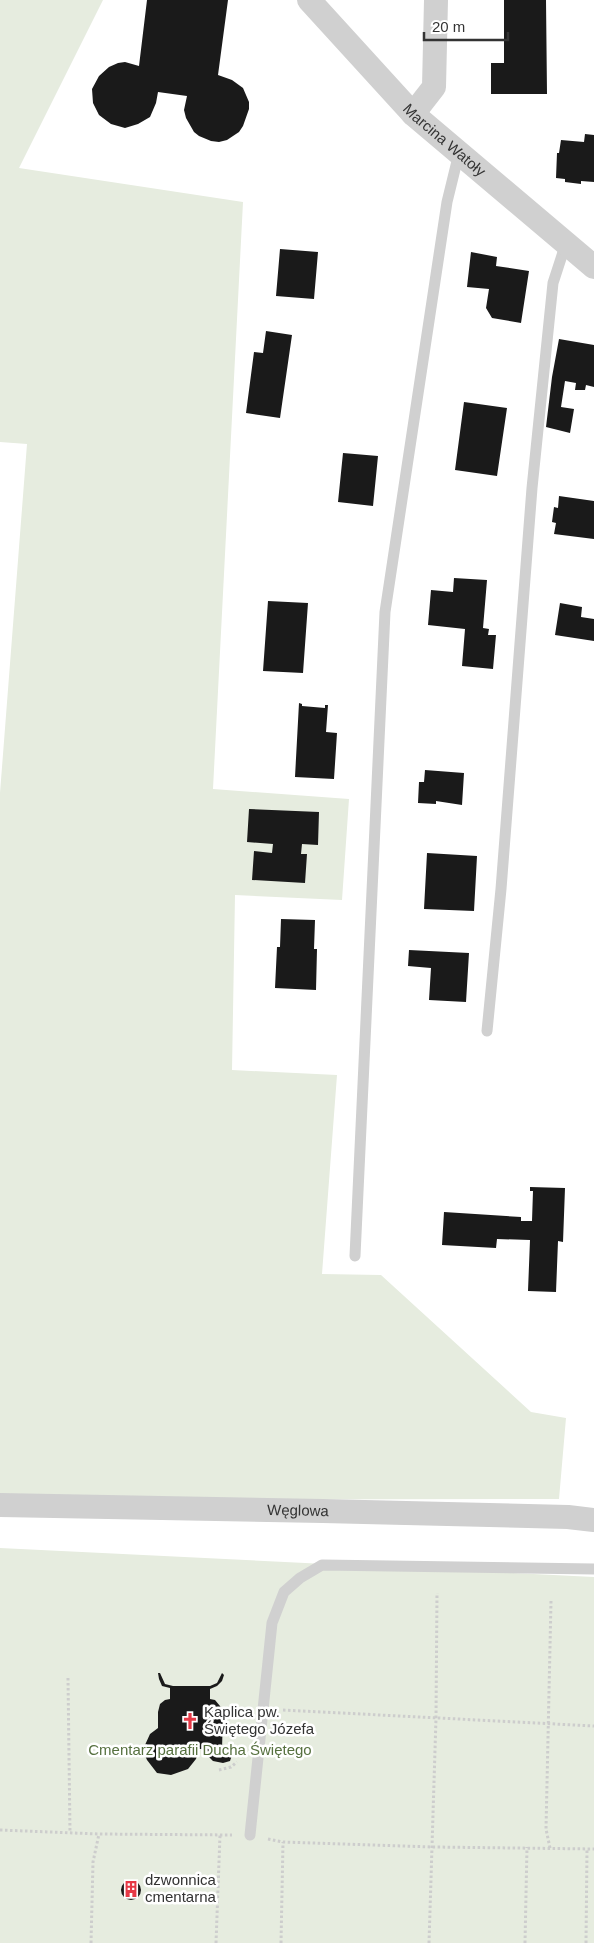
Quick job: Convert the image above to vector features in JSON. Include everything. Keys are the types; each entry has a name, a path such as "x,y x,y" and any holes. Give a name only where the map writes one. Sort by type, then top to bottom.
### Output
{"street":[{"name":"Marcina Watoły","path":"309,0 413,114 594,267"},
{"path":"413,114 434,87 436,0"},
{"name":"Węglowa","path":"0,1505 568,1517 594,1520"}],"lane":[{"path":"356,1256 385,612 447,202 460,153"},
{"path":"487,1031 501,889 532,488 553,283 566,243"},
{"path":"250,1835 272,1623 284,1592 300,1578 322,1565 594,1569"}],"path":[{"path":"429,1943 436,1718 436,1593"},
{"path":"550,1848 546,1829 551,1601"},
{"path":"68,1678 70,1833"},
{"path":"262,1709 594,1726"},
{"path":"219,1770 231,1767 238,1760"},
{"path":"0,1830 99,1834 250,1835 283,1842 433,1847 594,1848"},
{"path":"91,1943 93,1862 99,1834"},
{"path":"216,1943 220,1835"},
{"path":"281,1943 283,1842"},
{"path":"525,1943 527,1848"},
{"path":"586,1943 587,1848"}],"green space":[{"path":"0,0 103,0 19,168 243,202 213,789 349,799 342,900 235,895 232,1070 337,1075 322,1274 381,1275 531,1412 566,1418 559,1499 39,1500 0,1497 0,793 27,444 0,442"},
{"name":"Cmentarz parafii Ducha Świętego","path":"0,1548 594,1577 594,1943 0,1943"}],"building":[{"path":"147,0 228,0 218,75 232,80 243,88 249,102 249,109 239,132 227,140 211,141 194,132 184,110 187,96 158,92 150,117 138,124 125,128 111,124 99,115 93,103 92,89 99,76 109,67 118,63 125,62 139,66"},
{"path":"504,0 546,0 547,94 491,94 491,63 504,63"},
{"path":"585,134 594,135 594,182 581,181 581,184 565,182 565,179 556,178 557,153 559,153 561,140 584,142"},
{"path":"280,249 318,252 314,299 276,296"},
{"path":"471,252 497,257 496,266 529,271 521,323 492,318 486,308 489,289 467,287"},
{"path":"266,331 292,335 280,418 246,413 254,352 263,353"},
{"path":"559,339 594,345 594,387 586,385 585,390 575,390 576,383 565,381 561,407 574,409 570,433 546,427"},
{"path":"464,402 507,408 497,476 455,470"},
{"path":"343,453 378,456 373,506 338,502"},
{"path":"559,496 594,501 594,539 554,534 556,523 552,522 554,507 558,508"},
{"path":"454,578 487,580 483,628 489,629 488,635 496,635 493,669 462,666 465,629 428,625 431,590 453,592"},
{"path":"268,601 308,603 303,673 263,671"},
{"path":"560,603 582,607 581,617 594,619 594,641 555,635"},
{"path":"299,703 302,706 325,708 325,705 328,705 326,732 337,733 334,779 295,777"},
{"path":"425,770 464,773 462,805 436,801 436,804 418,803 419,782 424,782"},
{"path":"249,809 319,812 318,845 302,844 301,854 307,854 305,883 252,880 254,851 272,853 273,844 247,842"},
{"path":"427,853 477,856 474,911 424,909"},
{"path":"281,919 315,920 314,949 317,949 316,990 275,988 277,947 280,947"},
{"path":"409,950 469,953 466,1002 429,1000 431,968 408,966"},
{"path":"530,1187 565,1188 563,1242 558,1241 556,1292 528,1291 530,1240 497,1239 496,1248 442,1245 444,1212 521,1217 521,1221 532,1221 533,1191 530,1191"},
{"name":"Kaplica pw. Świętego Józefa","path":"158,1673 160,1673 165,1684 173,1686 210,1686 217,1683 222,1673 224,1675 222,1681 217,1686 210,1689 210,1699 215,1700 223,1714 222,1749 234,1749 230,1761 223,1763 213,1761 208,1756 207,1749 199,1749 196,1759 188,1769 171,1775 157,1773 144,1753 150,1734 158,1728 160,1704 170,1699 170,1688 162,1686"},
{"name":"dzwonnica cmentarna","path":"131,1880 138,1883 141,1890 138,1897 131,1900 124,1897 121,1890 124,1883"}],"place":[{"name":"Kaplica pw. Świętego Józefa","path":"190,1721"},
{"name":"dzwonnica cmentarna","path":"131,1889"}]}
